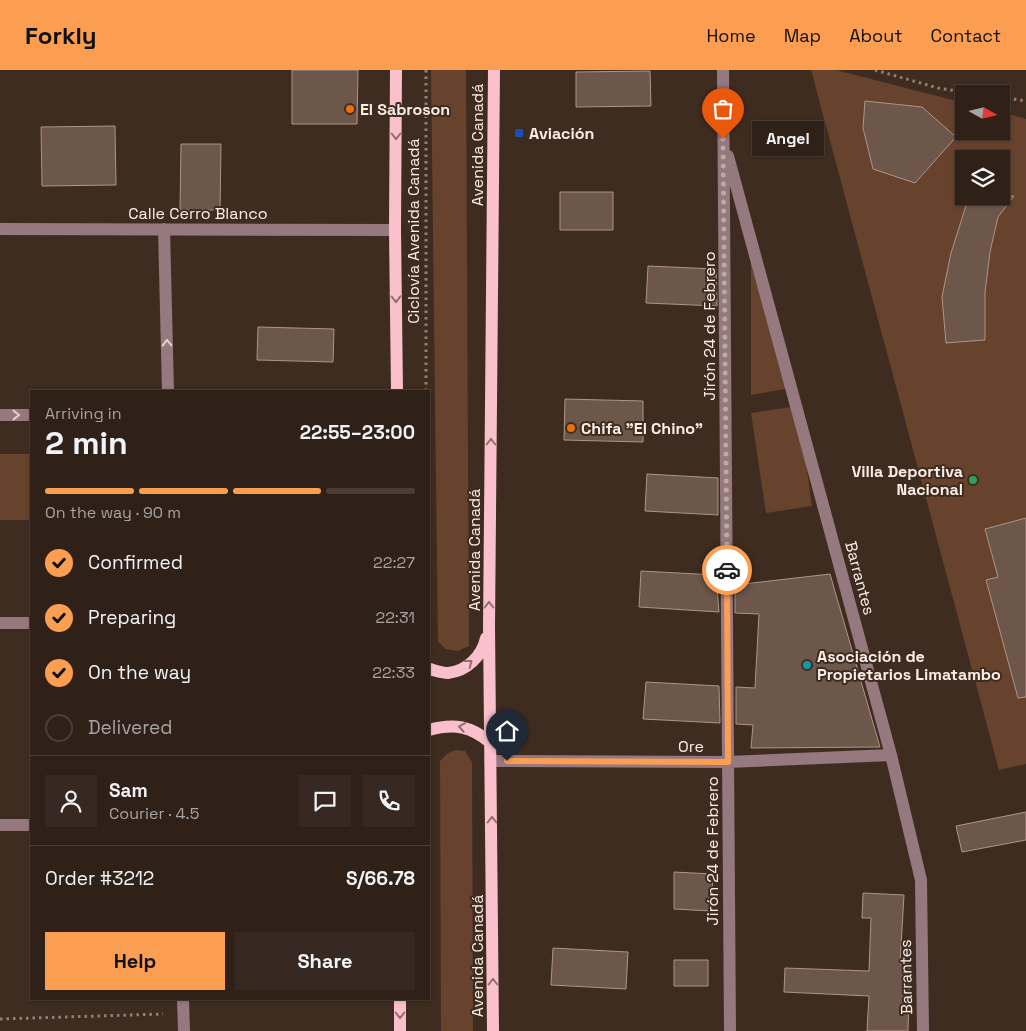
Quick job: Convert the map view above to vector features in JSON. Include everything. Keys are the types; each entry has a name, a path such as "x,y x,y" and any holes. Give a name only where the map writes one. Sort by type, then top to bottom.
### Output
{"main road":[{"path":"396,70 397,390"},
{"name":"Avenida Canadá","path":"493,1031 489,627 494,70"},
{"path":"430,669 448,673 469,666 484,649 489,627"},
{"path":"430,730 444,725 461,726 478,732 491,743"},
{"path":"400,1000 400,1031"}],"street":[{"name":"Jirón 24 de Febrero","path":"724,70 730,1031"},
{"name":"Barrantes","path":"723,139 891,755 921,880 923,1031"},
{"name":"Calle Cerro Blanco","path":"0,229 395,230"},
{"path":"164,229 168,390"},
{"path":"0,415 30,415"},
{"path":"0,623 30,623"},
{"name":"Ore","path":"491,761 728,762 891,755"},
{"path":"0,825 30,825"},
{"path":"183,1000 184,1031"}],"path":[{"name":"Ciclovía Avenida Canadá","path":"426,70 426,390"},
{"path":"875,70 938,88 955,91"},
{"path":"1010,98 1026,101"},
{"path":"0,1019 184,1014"}],"shaded area":[{"path":"431,70 466,70 469,646 458,651 445,649 438,641"},
{"name":"Villa Deportiva Nacional","path":"811,70 836,70 955,101 955,140 1010,140 1010,115 1026,119 1026,764 999,770"},
{"path":"751,248 791,388 751,395"},
{"path":"798,406 812,506 766,513 751,413"},
{"path":"0,454 30,454 30,520 0,520"},
{"path":"456,750 465,751 472,762 473,1031 441,1031 440,761 448,753"}],"building":[{"path":"292,70 358,70 357,124 292,124"},
{"path":"650,71 651,106 576,107 576,72"},
{"path":"865,101 922,107 955,138 915,183 873,169 863,128"},
{"path":"115,126 116,185 42,186 41,127"},
{"path":"181,144 221,144 220,210 180,210"},
{"path":"560,192 613,192 613,230 560,230"},
{"path":"966,205 1007,205 998,217 990,252 985,292 985,340 946,343 942,297 951,253"},
{"path":"648,266 716,269 717,306 646,303"},
{"path":"258,327 334,329 333,362 257,360"},
{"path":"565,399 643,401 643,442 564,440"},
{"path":"647,474 718,478 718,515 645,511"},
{"path":"1026,518 1026,697 1018,698 986,580 998,577 985,529"},
{"path":"641,571 716,575 719,612 639,607"},
{"name":"Asociación de Propietarios Limatambo","path":"830,574 880,747 751,748 753,725 736,724 736,687 755,688 759,614 735,613 735,585"},
{"path":"646,682 719,686 720,723 643,719"},
{"path":"1026,812 1026,840 962,852 956,826"},
{"path":"674,872 713,874 711,911 674,909"},
{"path":"863,893 904,895 900,964 910,964 908,1031 867,1031 869,996 784,992 785,968 869,971 871,918 862,918"},
{"path":"553,948 628,952 626,989 551,985"},
{"path":"674,960 708,960 708,986 674,986"}],"way so far":[{"path":"723,139 727,570"}],"place":[{"name":"El Sabroson","path":"350,109"},
{"name":"Aviación","path":"519,133"},
{"name":"Angel","path":"723,139"},
{"name":"Chifa \"El Chino\"","path":"571,428"},
{"name":"Villa Deportiva Nacional","path":"973,480"},
{"name":"Asociación de Propietarios Limatambo","path":"807,665"}],"route":[{"path":"507,761 728,762 727,570"}]}
